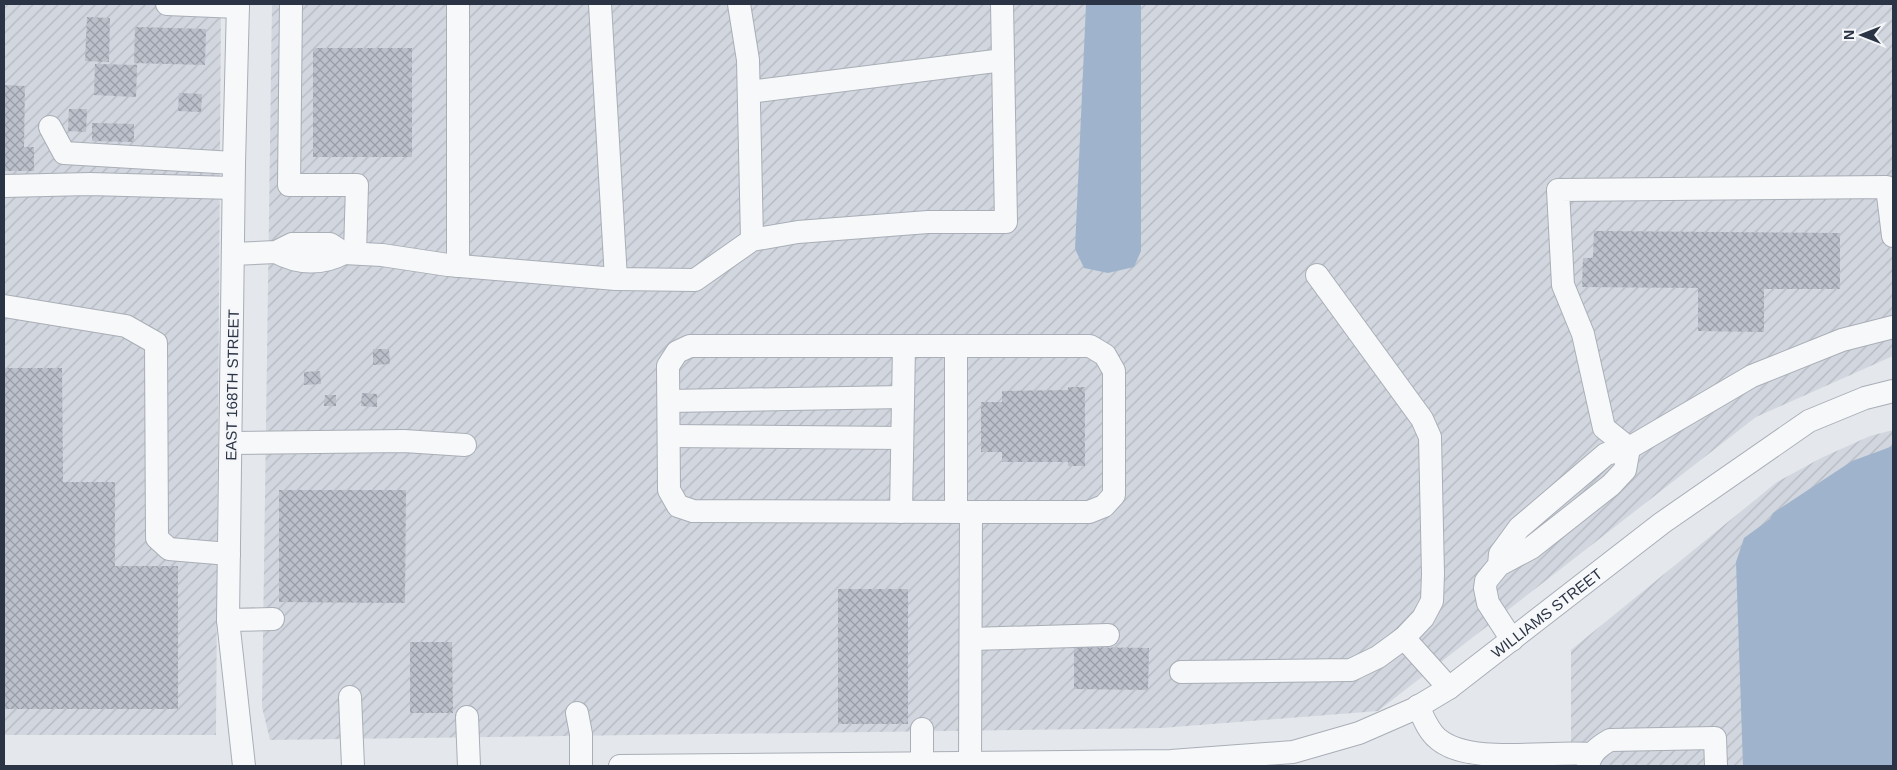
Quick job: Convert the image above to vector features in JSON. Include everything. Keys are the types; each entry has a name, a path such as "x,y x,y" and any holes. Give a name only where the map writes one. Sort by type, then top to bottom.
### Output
{"street":[{"path":"168,4 238,6"},
{"path":"292,4 290,185 357,185 350,253"},
{"path":"458,4 458,266"},
{"path":"600,4 616,279"},
{"path":"739,4 748,60 752,240"},
{"path":"233,254 276,252 292,260 330,261 350,253 458,266 616,279 695,280 752,240 798,232 928,222 1006,222 1002,4"},
{"name":"EAST 168TH STREET","path":"238,6 233,188 228,620 244,766"},
{"path":"749,92 1003,60"},
{"path":"50,127 64,153 234,164"},
{"path":"4,186 90,184 233,188"},
{"path":"1629,448 1604,428 1583,334 1563,285 1558,190 1890,187 1893,236"},
{"path":"1181,672 1351,670 1378,657 1404,638 1423,618 1432,601 1430,436 1422,419 1317,276"},
{"path":"4,306 126,326 156,343 157,538 170,549 229,554"},
{"path":"1629,448 1752,376 1842,340 1893,327"},
{"path":"690,346 956,346 1090,346 1106,354 1114,371 1114,495 1104,506 1089,512 693,511 678,506 669,490 668,366 677,352 690,346"},
{"path":"901,512 904,346"},
{"path":"956,346 971,639 970,763"},
{"name":"WILLIAMS STREET","path":"620,766 970,763 1171,764 1293,752 1359,733 1418,706 1449,688 1662,523 1809,421 1865,398 1893,390"},
{"path":"669,401 903,397"},
{"path":"669,436 902,438"},
{"path":"231,443 404,441 465,445"},
{"path":"1512,640 1488,603 1485,588 1486,581 1499,565 1532,548 1611,486 1626,470 1629,448"},
{"path":"228,620 273,619"},
{"path":"971,639 1108,635"},
{"path":"1404,638 1449,688"},
{"path":"350,697 353,766"},
{"path":"1418,706 1436,738 1449,747 1474,754 1571,752 1590,760 1596,748 1610,740 1715,738 1716,766"},
{"path":"577,713 581,734 581,766"},
{"path":"467,717 469,766"},
{"path":"922,730 933,764"},
{"path":"1253,766 1293,752"}],"shaded area":[{"path":"4,4 221,4 216,735 4,735"},
{"path":"272,4 1893,4 1893,356 1756,417 1378,711 1162,728 270,740 262,707"},
{"path":"1893,430 1893,766 1571,766 1571,650 1777,482 1821,458 1870,436"}],"water":[{"path":"1086,4 1141,4 1141,251 1134,267 1108,273 1084,268 1075,249"},
{"path":"1893,446 1893,766 1743,766 1736,562 1744,538 1770,519 1773,513 1852,461"}],"building":[{"path":"87,17 110,18 109,62 85,61"},
{"path":"135,27 206,29 205,65 134,63"},
{"path":"313,48 412,48 412,157 313,157"},
{"path":"95,64 137,65 136,97 94,95"},
{"path":"4,85 25,86 24,147 34,147 34,171 4,171"},
{"path":"179,93 202,94 201,112 178,111"},
{"path":"69,109 87,109 86,132 68,131"},
{"path":"92,123 134,124 134,142 92,141"},
{"path":"1594,231 1840,233 1840,289 1764,289 1764,332 1698,331 1698,288 1582,287 1583,258 1593,258"},
{"path":"373,349 389,349 390,364 373,365"},
{"path":"4,368 62,368 63,482 115,482 115,566 178,566 178,709 4,709"},
{"path":"320,371 321,384 304,385 304,372"},
{"path":"1068,387 1085,387 1085,466 1068,466 1068,462 1002,462 1002,452 981,452 981,402 1002,402 1002,391 1068,390"},
{"path":"362,393 377,394 377,407 361,406"},
{"path":"325,395 336,395 336,406 324,406"},
{"path":"279,490 406,490 405,603 279,602"},
{"path":"838,589 908,589 908,724 838,724"},
{"path":"410,642 452,642 453,713 410,713"},
{"path":"1074,647 1149,648 1148,690 1074,689"}]}
